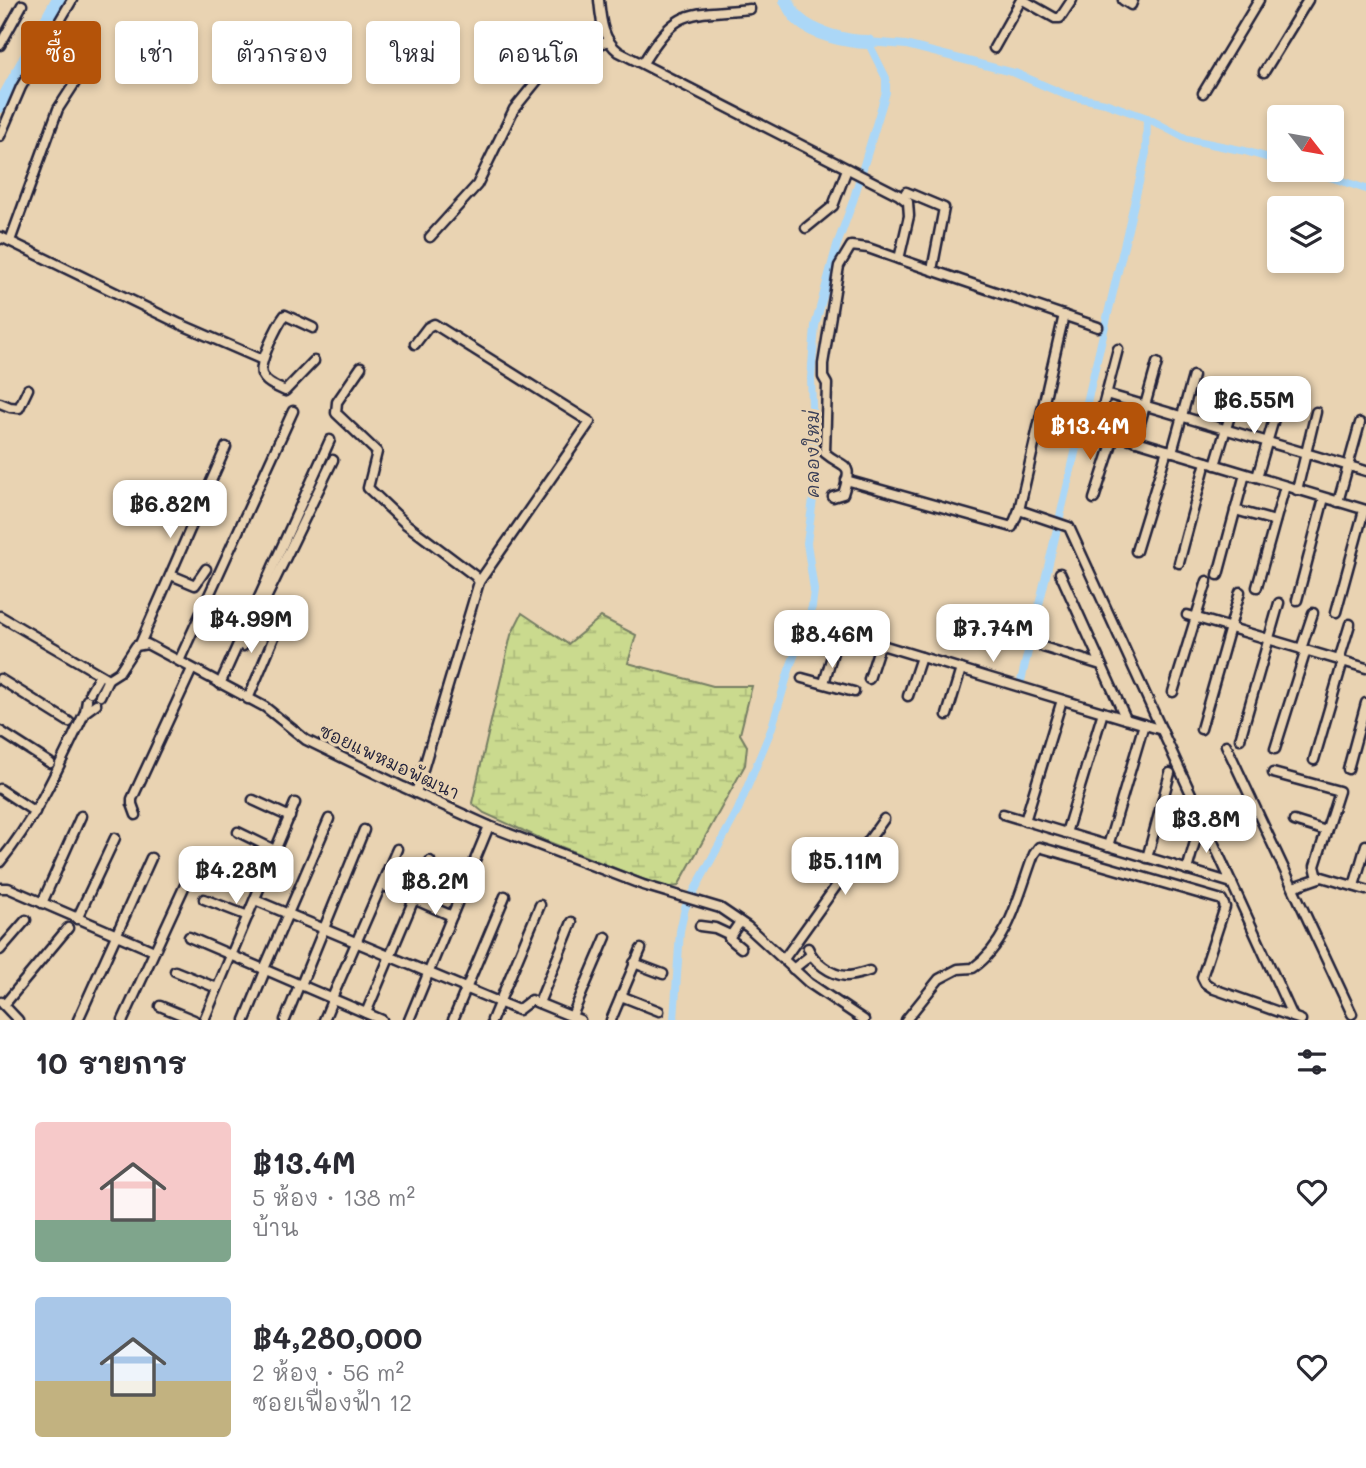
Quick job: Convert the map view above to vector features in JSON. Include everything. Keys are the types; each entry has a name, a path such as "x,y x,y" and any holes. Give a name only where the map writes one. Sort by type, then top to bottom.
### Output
{"street":[{"path":"0,135 22,87 72,0"},
{"path":"598,0 606,35 619,52 908,202 909,216 899,259"},
{"path":"995,48 1022,0 1060,19 1072,0"},
{"path":"1123,0 1131,5 1133,0"},
{"path":"1203,93 1259,0"},
{"path":"1264,72 1308,0"},
{"path":"1,42 22,5"},
{"path":"643,64 661,35 674,22 689,15 750,9"},
{"path":"430,237 477,185 514,109 549,66 606,35"},
{"path":"10,241 58,109 74,84"},
{"path":"806,228 833,206 851,171"},
{"path":"906,192 944,208 932,270"},
{"path":"0,239 1,237 10,241 180,324 263,360"},
{"path":"833,497 843,494 848,470 845,464 825,453 827,384 823,364 839,266 851,246 868,248 1098,327"},
{"path":"313,328 285,315 261,369 263,377 285,391 314,361"},
{"path":"846,480 1012,527 1019,510 1064,315"},
{"path":"415,344 428,327 434,324 590,422 479,582 416,793"},
{"path":"1118,349 1097,429 1365,510 1336,612"},
{"path":"1135,441 1157,363"},
{"path":"361,367 335,408 336,413 377,452 368,488 370,493 475,576 479,582"},
{"path":"1136,551 1193,376"},
{"path":"0,402 19,408 28,389"},
{"path":"1179,563 1210,463 1226,429 1238,389"},
{"path":"1106,394 1366,471"},
{"path":"1257,477 1279,402"},
{"path":"179,661 293,411"},
{"path":"1297,489 1316,412"},
{"path":"1338,502 1360,423"},
{"path":"1094,499 1115,435"},
{"path":"221,685 330,440"},
{"path":"0,628 3,618 104,677 119,673 132,651 140,644 226,447"},
{"path":"221,685 333,460"},
{"path":"1218,575 1245,474"},
{"path":"1257,587 1285,486"},
{"path":"1297,600 1324,498"},
{"path":"1019,510 1069,527 1297,1018"},
{"path":"1235,510 1275,521"},
{"path":"171,575 195,585 206,569"},
{"path":"1060,572 1126,719"},
{"path":"1173,691 1191,616 1207,581"},
{"path":"1201,729 1240,592"},
{"path":"1240,739 1279,603"},
{"path":"1275,749 1313,614"},
{"path":"1191,616 1366,668"},
{"path":"248,699 280,623"},
{"path":"1314,760 1350,624"},
{"path":"816,625 1162,730"},
{"path":"824,683 839,632"},
{"name":"ซอยแพหมอพัฒนา","path":"140,644 147,644 273,712 306,740 416,793 489,826 643,886 720,908 740,922"},
{"path":"869,679 880,645"},
{"path":"1043,647 1101,665"},
{"path":"908,696 921,657"},
{"path":"136,815 132,799 192,669"},
{"path":"947,715 961,669"},
{"path":"0,862 16,843 35,812 104,677"},
{"path":"802,678 854,692"},
{"path":"0,679 69,722"},
{"path":"1025,821 1062,700"},
{"path":"1348,769 1366,703"},
{"path":"1066,833 1103,712"},
{"path":"1108,846 1144,724"},
{"path":"0,731 50,763"},
{"path":"1226,745 1352,1014"},
{"path":"1147,858 1170,773"},
{"path":"1273,773 1339,791 1315,866 1318,878"},
{"path":"0,789 35,812"},
{"path":"253,800 290,817"},
{"path":"204,1020 295,803"},
{"path":"1003,814 1232,883"},
{"path":"42,903 81,816"},
{"path":"245,1020 329,819"},
{"path":"784,959 884,819"},
{"path":"1294,821 1326,831"},
{"path":"410,1020 489,826"},
{"path":"285,1020 364,830"},
{"path":"1187,870 1198,831"},
{"path":"238,832 275,850"},
{"path":"77,919 115,838"},
{"path":"1354,886 1366,845"},
{"path":"906,1020 939,979 958,969 967,970 977,966 1001,936 1019,899 1026,873 1038,847 1222,900 1225,906 1202,977 1205,984 1297,1018"},
{"path":"324,1020 397,849"},
{"path":"78,1020 151,858"},
{"path":"366,1017 430,861"},
{"path":"221,866 261,883"},
{"path":"1293,887 1322,877 1366,890"},
{"path":"123,1020 186,883"},
{"path":"382,885 452,916"},
{"path":"0,888 154,951"},
{"path":"453,1020 505,895"},
{"path":"204,899 247,916"},
{"path":"255,900 519,1010 528,1001 576,1018 606,937"},
{"path":"492,1020 540,905"},
{"path":"0,950 26,920"},
{"path":"539,1003 572,922"},
{"path":"741,948 730,941 730,935 740,922 809,983 864,1020"},
{"path":"700,926 722,930 730,935"},
{"path":"18,1020 2,1003 68,928"},
{"path":"189,937 366,1017 382,1020"},
{"path":"611,1020 641,949"},
{"path":"795,970 810,952 816,962 842,975 869,971"},
{"path":"634,963 663,974"},
{"path":"175,971 217,988"},
{"path":"621,996 659,1011"},
{"path":"160,1006 194,1020"}],"green space":[{"path":"522,613 568,644 601,617 636,635 628,663 713,686 752,686 740,734 747,746 745,765 678,886 665,888 544,840 484,813 472,803 511,635"}],"waterway":[{"path":"0,106 58,0"},
{"path":"786,0 796,17 812,29 841,39 868,42"},
{"name":"คลองใหม่","path":"674,1020 680,931 685,908 737,812 771,730 812,607 814,590 807,543 815,485 811,378 815,326 837,245 886,92 886,78 868,42 906,45 1015,73 1066,95 1105,103 1147,118 1187,139 1267,157"},
{"path":"1021,681 1146,153 1147,118"},
{"path":"1344,182 1366,189"}]}
